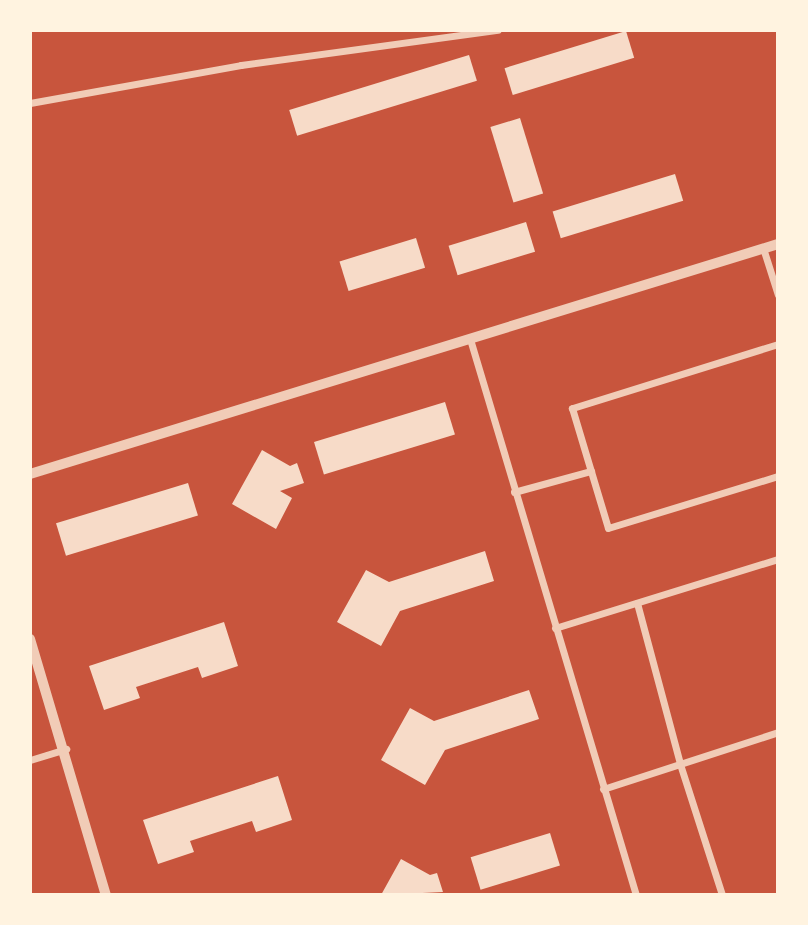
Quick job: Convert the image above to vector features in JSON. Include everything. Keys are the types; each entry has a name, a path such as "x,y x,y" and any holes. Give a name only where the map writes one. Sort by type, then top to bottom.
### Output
{"street":[{"path":"30,103 241,65 498,30"},
{"path":"30,474 778,244"},
{"path":"763,248 778,295"},
{"path":"470,339 636,895"},
{"path":"778,344 572,408 608,528 778,476"},
{"path":"514,492 591,471"},
{"path":"555,628 778,559"},
{"path":"637,603 680,764 722,895"},
{"path":"30,639 66,749 106,895"},
{"path":"603,789 778,732"},
{"path":"30,760 66,749"}],"building":[{"path":"626,31 634,58 513,95 505,68"},
{"path":"469,55 477,81 297,136 289,110"},
{"path":"520,118 543,194 513,203 490,127"},
{"path":"675,174 683,201 561,238 553,211"},
{"path":"526,222 535,252 458,275 449,246"},
{"path":"416,238 425,268 349,291 339,261"},
{"path":"445,402 455,435 324,475 314,442"},
{"path":"262,450 290,466 297,463 304,483 280,491 292,498 276,529 232,504"},
{"path":"188,483 198,516 66,556 56,523"},
{"path":"485,551 494,581 400,611 381,646 337,622 366,570 389,582"},
{"path":"224,622 238,666 202,678 198,667 136,687 140,698 104,710 89,666"},
{"path":"529,690 539,719 445,750 425,785 381,760 410,708 434,721"},
{"path":"278,776 292,820 256,832 252,821 190,841 194,852 158,864 143,820"},
{"path":"550,833 560,866 481,890 471,857"},
{"path":"401,859 430,875 437,873 443,892 381,895"}]}
